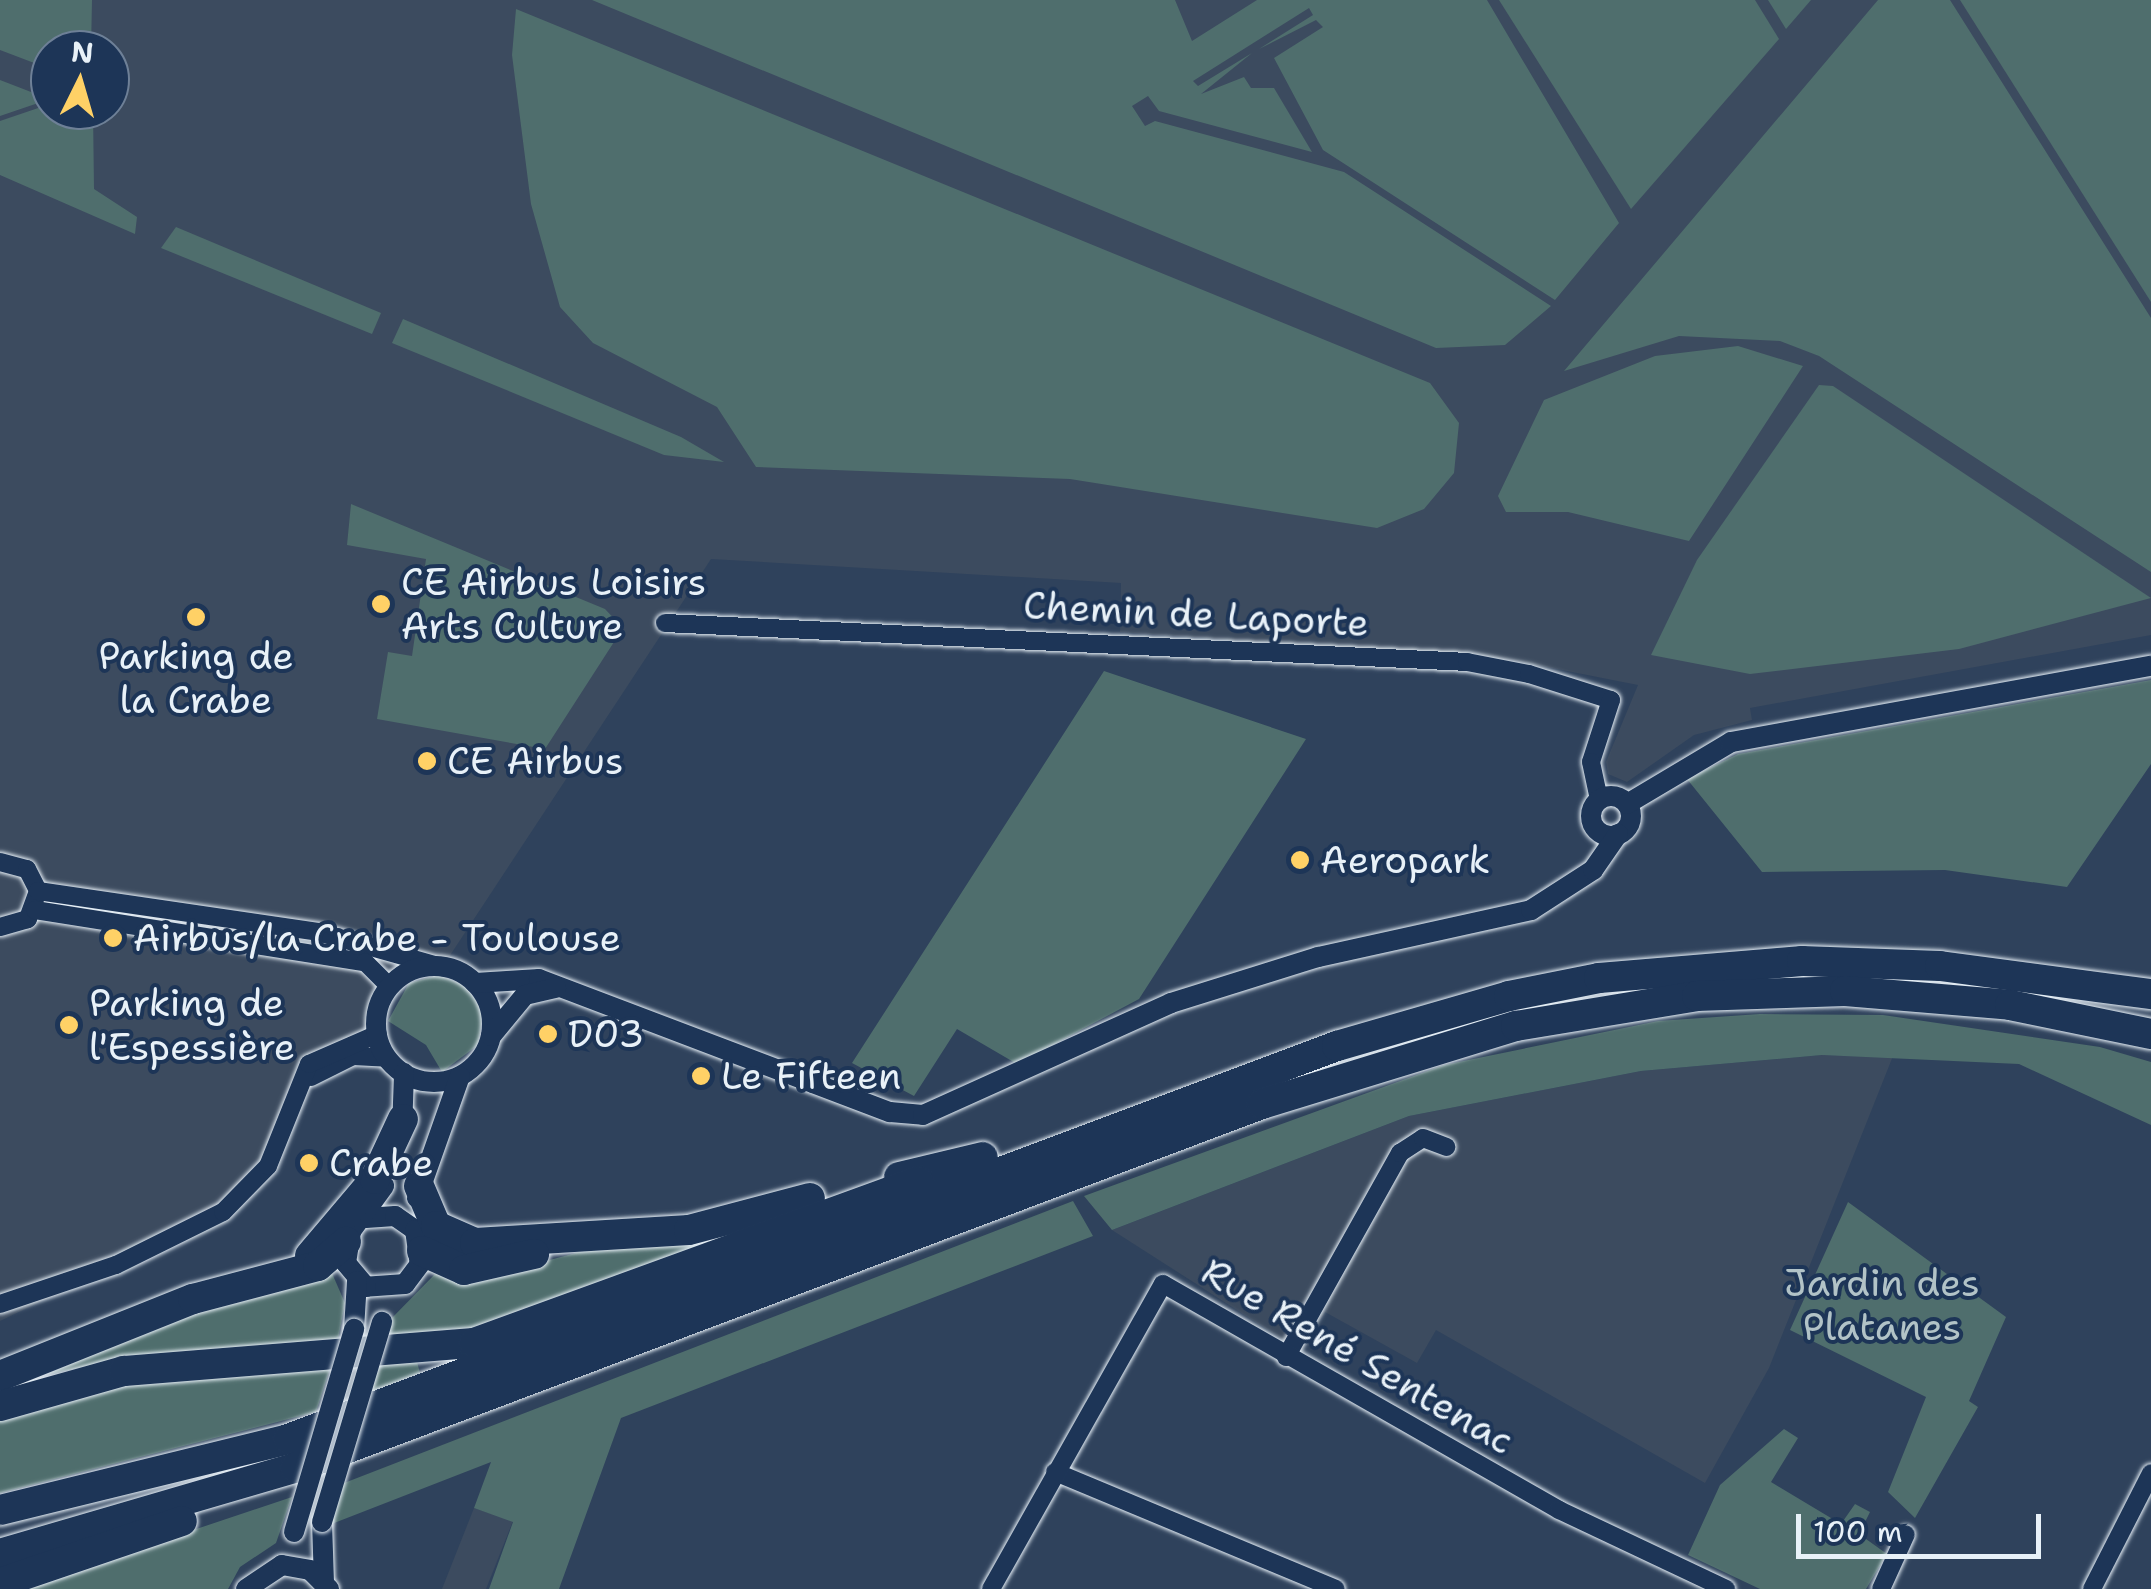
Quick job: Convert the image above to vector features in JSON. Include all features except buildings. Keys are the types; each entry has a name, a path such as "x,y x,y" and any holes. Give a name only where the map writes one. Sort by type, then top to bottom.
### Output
{"highway":[{"path":"0,1510 304,1434 1194,1098 1442,1013 1688,967 1940,966 2151,994"},
{"path":"0,1584 232,1503 413,1426 1262,1104 1516,1026 1697,996 1846,990 2010,1005 2151,1034"},
{"path":"418,1240 464,1270 600,1240 736,1220 1194,1098"},
{"path":"285,1272 376,1179 403,1120"},
{"path":"0,1406 124,1371 395,1356 474,1343 984,1157"},
{"path":"419,1186 430,1218 457,1240 600,1240"},
{"path":"0,1376 79,1343 285,1272 318,1266 346,1242"},
{"path":"0,1390 79,1343"},
{"path":"0,1554 163,1507 413,1426"},
{"path":"0,1537 163,1507"}],"street":[{"name":"Chemin de Laporte","path":"666,623 1467,662 1529,674 1611,700 1591,762 1599,799 1596,829 1576,882"},
{"path":"1599,799 1627,804 1731,742 2151,666"},
{"path":"475,983 510,975 558,988 890,1112 922,1115 1171,1003 1318,958 1510,917 1576,882 1630,818 1627,804"},
{"path":"1596,829 1618,834"},
{"path":"0,862 27,869 37,900"},
{"path":"37,900 364,962 390,988"},
{"path":"0,927 37,900 318,932 442,967 475,983 490,1008 491,1036"},
{"path":"442,967 419,968 390,988 378,1034 388,1058 404,1073 434,1082 460,1076"},
{"path":"327,1586 322,1522 393,1290 414,1275 419,1186 460,1076 526,995 558,988"},
{"path":"0,1304 116,1265 223,1212 268,1166 302,1081 322,1054 378,1034"},
{"path":"302,1081 353,1056 388,1058"},
{"path":"246,1589 272,1567 294,1532 354,1329 357,1281 346,1242 366,1218 392,1170 403,1120 404,1073"},
{"path":"1286,1357 1400,1153 1423,1138 1446,1147"},
{"path":"366,1218 396,1216 418,1240"},
{"path":"357,1281 393,1290"},
{"name":"Rue René Sentenac","path":"991,1589 1164,1284 1558,1510 1726,1589"},
{"path":"1055,1472 1336,1589"},
{"path":"2092,1589 2151,1472"},
{"path":"1881,1589 1906,1534"},
{"path":"272,1567 302,1567 327,1586"}],"shaded area":[{"path":"0,0 2151,0 2151,635 1750,708 1752,720 1694,735 1627,782 1608,774 1606,762 1638,685 1512,660 1120,632 1121,583 711,559 445,963 419,963 387,981 365,1033 301,1081 268,1166 194,1228 0,1321"},
{"path":"1822,1055 1893,1056 1769,1368 1705,1483 1436,1330 1417,1363 1325,1312 1301,1351 1112,1230 1409,1116 1641,1071"},
{"path":"474,1508 513,1521 486,1589 442,1589"}],"green space":[{"path":"0,0 92,0 91,30 30,30 30,61 0,50"},
{"path":"592,0 1175,0 1192,41 1257,0 1487,0 1619,223 1555,300 1323,150 1274,58 1323,27 1316,20 1259,49 1313,15 1309,8 1193,81 1198,86 1252,53 1201,94 1244,77 1251,88 1274,88 1312,152 1159,111 1148,96 1132,106 1145,126 1155,121 1344,172 1551,306 1505,345 1436,348"},
{"path":"1499,0 1755,0 1779,39 1631,209"},
{"path":"1768,0 1811,0 1786,29"},
{"path":"1878,0 1950,0 2151,318 2151,572 1819,356 1780,341 1679,336 1564,371"},
{"path":"1960,0 2151,0 2151,302"},
{"path":"516,9 1430,383 1459,423 1454,473 1424,509 1377,528 1070,479 756,467 717,407 593,343 560,307 531,204 512,55"},
{"path":"0,80 30,92 30,106 0,116"},
{"path":"30,111 30,130 93,130 94,189 137,217 135,234 0,175 0,121"},
{"path":"176,227 381,313 372,334 161,248"},
{"path":"403,319 681,437 724,462 664,455 392,343"},
{"path":"1738,346 1803,366 1689,541 1568,512 1506,512 1498,496 1544,400 1655,356"},
{"path":"1819,385 1833,386 2151,598 1959,649 1750,674 1651,655 1697,560"},
{"path":"351,504 605,609 623,628 545,749 377,719 388,652 412,656 426,559 347,545"},
{"path":"1104,671 1306,739 1139,999 1017,1064 957,1029 914,1096 852,1063"},
{"path":"2151,680 2151,764 2067,887 1945,870 1762,872 1687,779 1738,754"},
{"path":"439,975 468,987 483,1014 478,1045 442,1072 426,1045 388,1021 409,983"},
{"path":"1760,1014 1883,1015 2100,1047 2151,1062 2151,1125 2019,1064 1822,1055 1641,1071 1409,1116 1112,1230 1084,1196 1444,1065 1658,1021"},
{"path":"1073,1201 1093,1236 621,1418 559,1589 489,1589 513,1522 474,1508 491,1462 329,1525 339,1485"},
{"name":"Jardin des Platanes","path":"1848,1202 2006,1317 1969,1401 1978,1407 1915,1518 1888,1492 1926,1397 1790,1330"},
{"path":"709,1232 735,1237 456,1336 453,1329 381,1347 389,1321 435,1274 475,1280 598,1247"},
{"path":"331,1271 345,1303 336,1350 102,1363 45,1375 169,1322"},
{"path":"417,1362 420,1373 367,1393 375,1366"},
{"path":"330,1369 316,1412 0,1493 0,1413 108,1380"},
{"name":"Jardin des Platanes","path":"1784,1429 1798,1438 1771,1482 1841,1524 1855,1504 1870,1512 1859,1534 1887,1554 1866,1589 1760,1589 1688,1555 1720,1485"},
{"path":"292,1497 276,1543 240,1567 228,1589 17,1589"}],"place":[{"name":"CE Airbus Loisirs Arts Culture","path":"381,604"},
{"name":"Parking de la Crabe","path":"196,617"},
{"name":"CE Airbus","path":"427,761"},
{"name":"Aeropark","path":"1300,860"},
{"name":"Airbus/la Crabe - Toulouse","path":"113,938"},
{"name":"Parking de l'Espessière","path":"69,1025"},
{"name":"D03","path":"548,1034"},
{"name":"Le Fifteen","path":"701,1076"},
{"name":"Crabe","path":"309,1163"}]}
